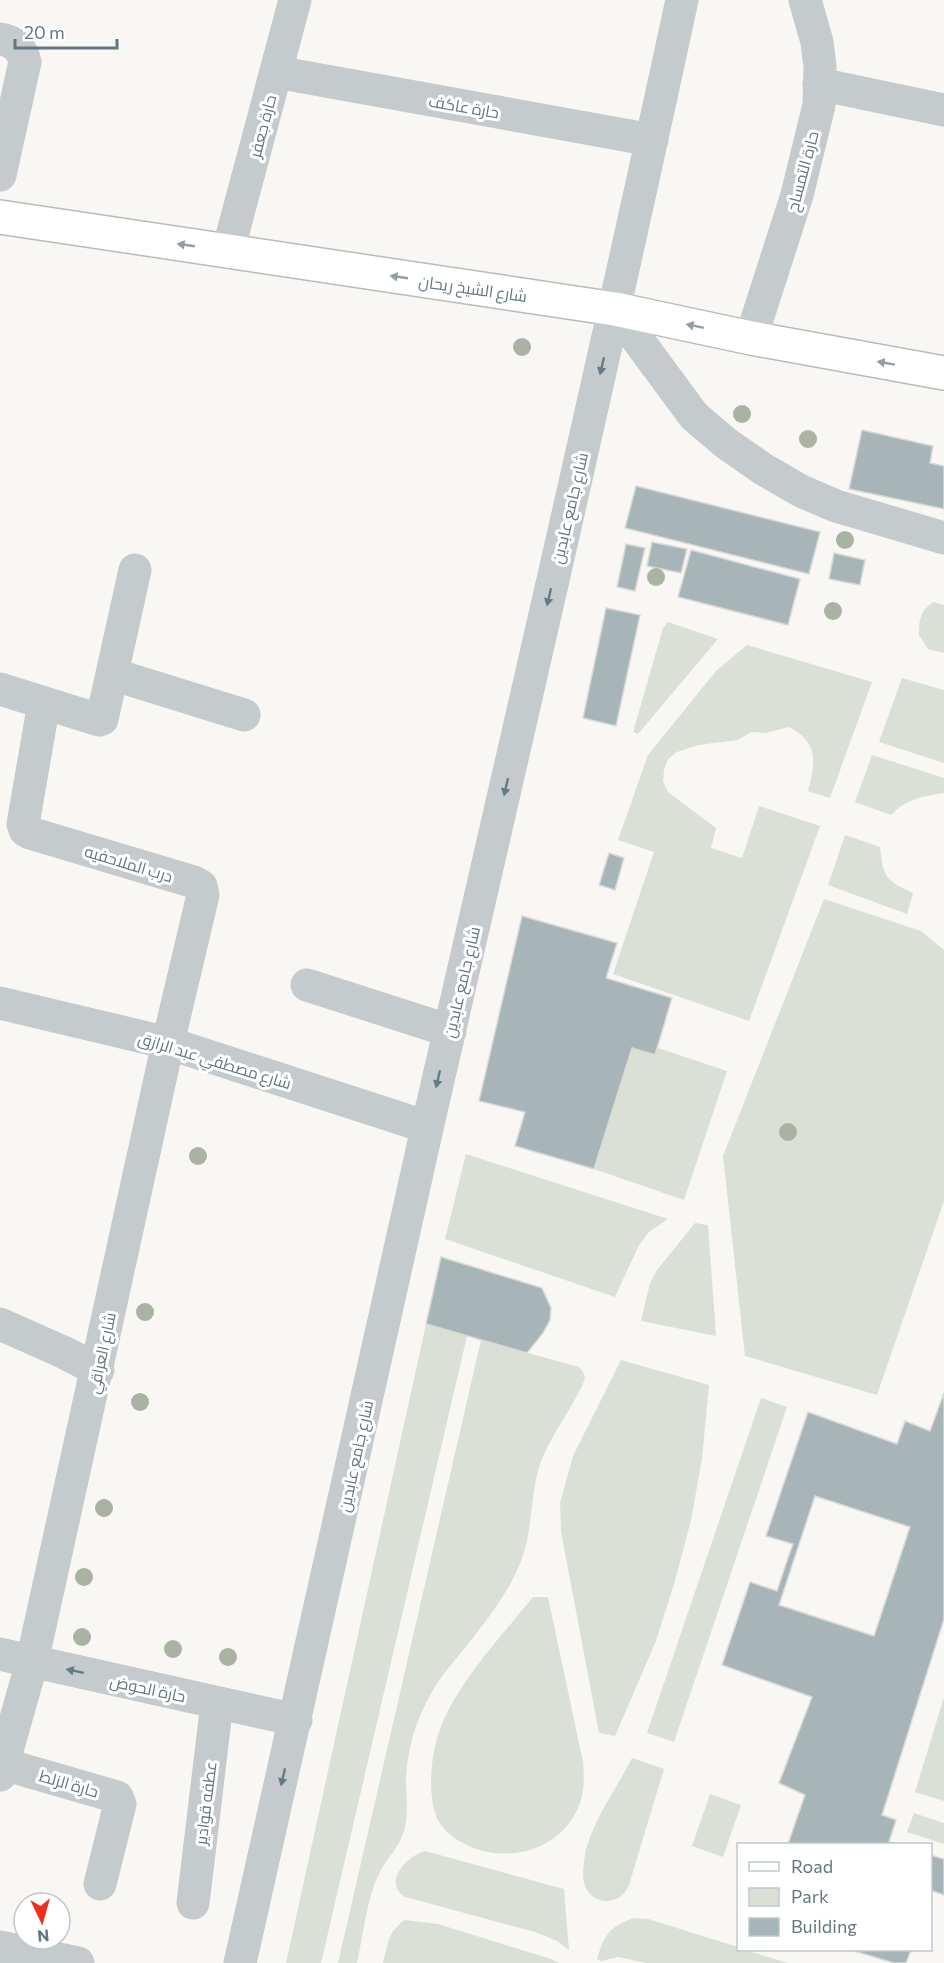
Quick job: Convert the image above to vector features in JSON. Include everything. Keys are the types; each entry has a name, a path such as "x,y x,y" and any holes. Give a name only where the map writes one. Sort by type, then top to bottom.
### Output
{"main road":[{"name":"شارع الشيخ ريحان","path":"0,218 615,309 751,338 944,374"}],"street":[{"name":"حارة جعفر","path":"228,251 295,0"},
{"name":"شارع جامع عابدين","path":"240,1963 427,1127 615,309 682,0"},
{"name":"حارة التمساح","path":"751,338 797,195 819,105 820,67 817,42 805,0"},
{"path":"0,39 16,44 25,62 0,175"},
{"name":"حارة عاكف","path":"276,72 652,140"},
{"path":"819,84 944,110"},
{"path":"615,309 694,416 727,444 763,469 801,491 836,506 944,538"},
{"path":"0,689 99,720 102,719 135,570"},
{"path":"112,674 243,715"},
{"name":"درب الملاحفيه","path":"44,703 23,824 25,830 201,886 203,895 168,1043"},
{"path":"307,985 450,1031"},
{"name":"شارع مصطفي عبد الرازق","path":"0,1003 168,1043 427,1127"},
{"name":"شارع العراقي","path":"1,1770 32,1662 98,1370 168,1043"},
{"path":"0,1324 98,1370"},
{"name":"حارة الحوض","path":"0,1654 296,1720"},
{"name":"عطفه قوادير","path":"194,1903 217,1703"},
{"name":"حارة الزلط","path":"1,1770 117,1797 120,1804 100,1884"},
{"path":"0,1947 78,1963"}],"green space":[{"path":"934,602 944,605 944,653 928,649 919,635 921,616"},
{"path":"668,622 718,639 638,734 633,732 663,628"},
{"path":"747,645 872,682 830,798 808,791 813,754 806,740 789,727 766,733 751,732 738,740 698,745 677,752 668,759 664,770 663,781 668,792 716,828 711,848 742,858 759,806 820,826 749,1021 613,974 654,852 618,840 648,755 716,671"},
{"path":"902,678 944,690 944,763 879,742"},
{"path":"872,755 944,778 944,793 915,799 891,815 855,802"},
{"path":"845,835 880,847 888,877 897,885 913,893 907,914 828,885"},
{"path":"824,899 921,931 944,950 944,1201 877,1395 745,1356 723,1156"},
{"path":"632,1048 655,1055 658,1048 727,1071 684,1200 594,1169"},
{"path":"466,1154 668,1219 649,1232 639,1245 615,1297 445,1239"},
{"path":"695,1223 708,1225 716,1336 641,1321 650,1283 657,1270"},
{"path":"426,1324 467,1336 321,1963 286,1963"},
{"path":"481,1340 579,1367 585,1379 540,1464 526,1547 516,1573 486,1621 440,1679 421,1714 412,1738 407,1764 407,1811 404,1831 375,1883 368,1905 357,1963 338,1963"},
{"path":"621,1360 709,1385 702,1459 691,1520 675,1581 656,1641 615,1736 599,1733 561,1532 560,1503 573,1456"},
{"path":"761,1398 787,1407 674,1742 647,1733"},
{"path":"533,1597 548,1597 583,1762 583,1793 572,1819 547,1843 531,1850 514,1853 479,1850 451,1836 437,1818 431,1786 434,1752 439,1732 456,1696 480,1662"},
{"path":"944,1697 944,1801 915,1792"},
{"path":"632,1758 664,1769 629,1885 616,1899 599,1900 586,1889 584,1883 585,1855 592,1831"},
{"path":"710,1794 741,1805 723,1857 692,1846"},
{"path":"914,1813 944,1823 944,1844 907,1832"},
{"path":"425,1851 564,1889 569,1950 557,1941 535,1932 405,1897 399,1891 396,1877 411,1858"},
{"path":"634,1918 648,1919 737,1947 737,1951 748,1951 788,1963 646,1963 618,1957 601,1961 597,1959 605,1938 619,1924"},
{"path":"405,1920 438,1924 559,1963 383,1963 392,1933"}],"building":[{"path":"862,430 933,446 930,463 944,466 944,509 849,489"},
{"path":"636,486 820,532 809,574 625,528"},
{"path":"652,542 687,549 681,573 647,566"},
{"path":"626,544 645,548 635,591 617,587"},
{"path":"691,550 800,579 788,625 678,597"},
{"path":"834,553 865,560 860,585 829,579"},
{"path":"606,608 640,615 616,726 583,718"},
{"path":"609,853 624,858 615,890 599,885"},
{"path":"522,916 617,943 606,978 672,998 655,1055 632,1048 594,1169 515,1146 525,1112 479,1101"},
{"path":"441,1257 542,1288 551,1308 550,1320 527,1353 426,1324"},
{"path":"944,1393 944,1619 882,1815 896,1820 889,1842 894,1843 788,1843 805,1795 779,1783 812,1697 722,1665 750,1582 777,1591 793,1544 766,1536 808,1412 897,1444 905,1421 930,1431","holes":["815,1496 910,1527 874,1636 779,1605"]},
{"path":"932,1856 944,1859 944,1895 932,1891"},
{"path":"854,1951 911,1951 906,1963 894,1963"}]}
